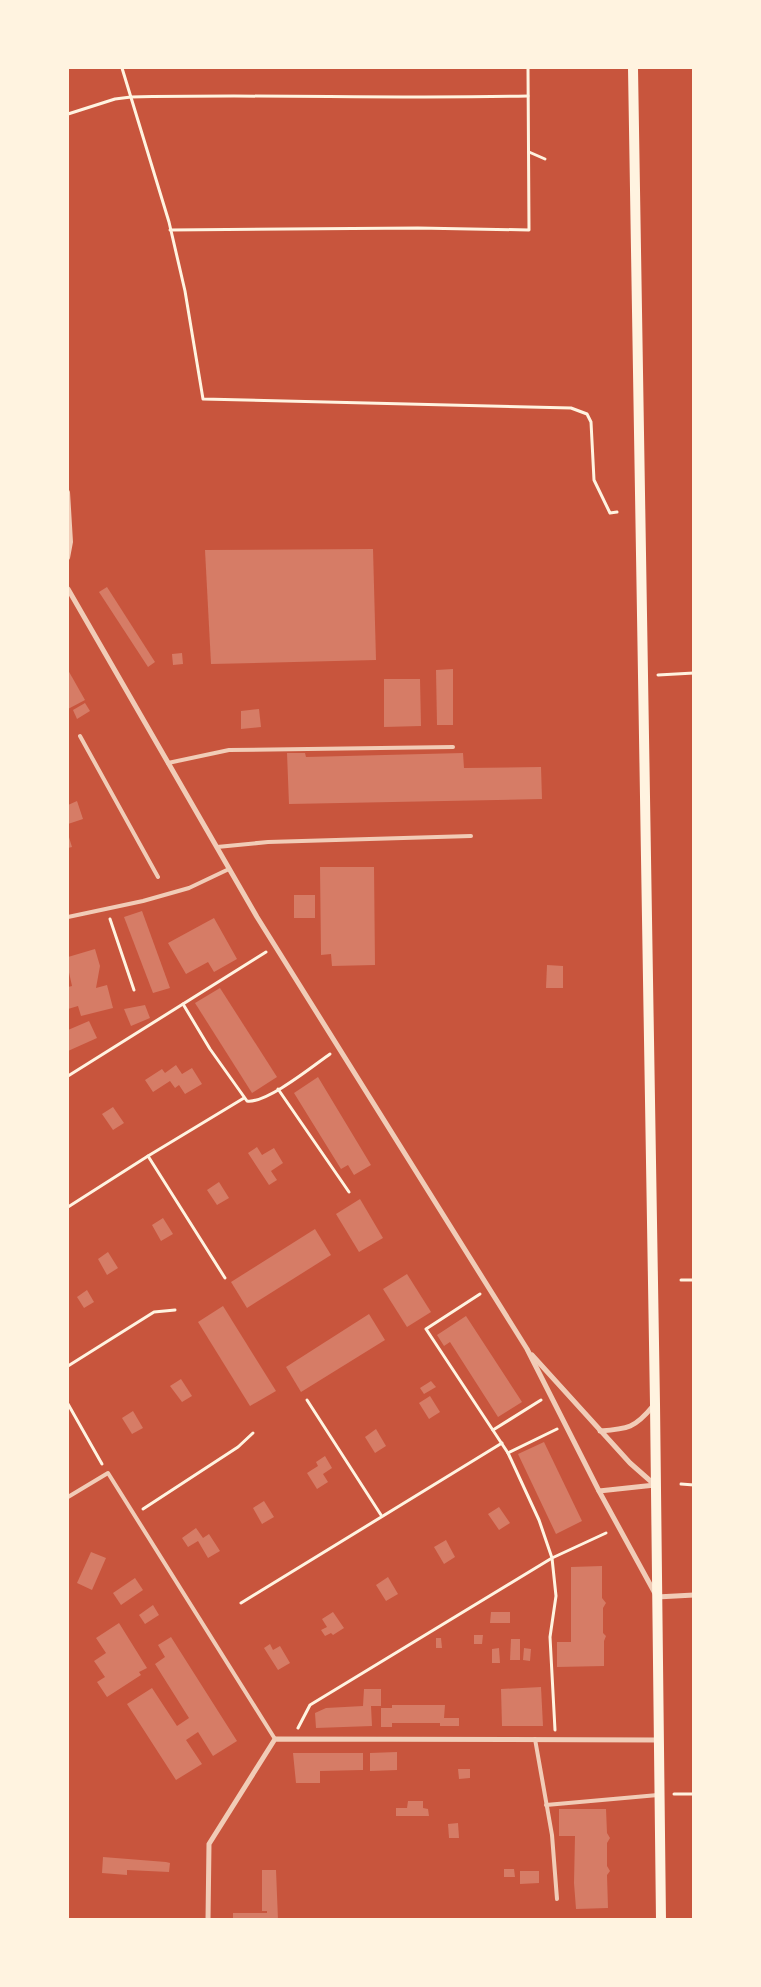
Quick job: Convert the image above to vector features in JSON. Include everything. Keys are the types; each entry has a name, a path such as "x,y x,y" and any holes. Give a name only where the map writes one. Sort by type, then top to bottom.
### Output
{"main road":[{"path":"633,68 655,1404 660,1920"}],"street":[{"path":"68,589 216,847 276,947 527,1349 599,1491 657,1597 694,1595"},
{"path":"527,1349 630,1463 655,1485"},
{"path":"600,1431 623,1429 640,1422 655,1404"},
{"path":"599,1491 655,1485"},
{"path":"208,1920 209,1844 275,1739 658,1740"}],"lane":[{"path":"68,492 71,542 68,558"},
{"path":"80,736 158,877"},
{"path":"168,763 229,750 453,747"},
{"path":"216,847 268,842 471,836"},
{"path":"68,917 189,888 229,869"},
{"path":"68,1497 108,1473 275,1739"},
{"path":"535,1739 554,1853 557,1899"},
{"path":"546,1805 659,1794"}],"path":[{"path":"122,68 170,230 185,291 203,399 571,408 587,414 591,422 594,480 610,512 617,512"},
{"path":"170,230 428,228 530,230 528,68"},
{"path":"68,114 114,99 131,97 333,96 433,98 528,96"},
{"path":"529,152 545,159"},
{"path":"642,676 694,673"},
{"path":"107,908 134,990"},
{"path":"68,1076 276,947"},
{"path":"183,1004 244,1098 253,1102 278,1089 339,1048"},
{"path":"278,1089 349,1192"},
{"path":"68,1207 244,1098"},
{"path":"148,1156 225,1278"},
{"path":"682,1280 694,1280"},
{"path":"489,1288 426,1329 508,1453 539,1520 552,1558 556,1596 550,1637 556,1739"},
{"path":"68,1366 154,1312 175,1310"},
{"path":"492,1430 550,1394"},
{"path":"307,1400 382,1515"},
{"path":"68,1404 108,1473"},
{"path":"508,1453 566,1425"},
{"path":"135,1514 238,1447 253,1433"},
{"path":"241,1603 502,1443"},
{"path":"681,1484 694,1485"},
{"path":"292,1739 310,1705 552,1558 606,1533"},
{"path":"659,1794 694,1794"}],"building":[{"path":"373,549 376,660 211,664 205,550"},
{"path":"107,587 155,662 148,667 99,592"},
{"path":"182,653 183,664 173,665 172,654"},
{"path":"453,669 453,725 437,725 436,670"},
{"path":"68,670 85,700 68,709"},
{"path":"384,679 420,679 421,726 384,727"},
{"path":"85,703 90,711 77,719 73,710"},
{"path":"259,709 261,727 241,729 241,711"},
{"path":"287,753 305,753 306,757 463,753 464,768 541,767 542,799 289,804"},
{"path":"77,801 83,819 68,824 68,805"},
{"path":"68,834 72,847 68,848"},
{"path":"320,867 374,867 375,965 332,966 331,954 321,955"},
{"path":"294,895 315,895 315,918 294,918"},
{"path":"142,911 170,988 153,993 124,917"},
{"path":"214,918 237,959 214,972 208,962 186,974 168,943"},
{"path":"95,949 100,966 96,988 107,985 113,1008 81,1016 78,1006 68,1009 68,987 72,986 68,968 68,957"},
{"path":"547,965 563,966 563,988 546,988"},
{"path":"220,988 277,1077 252,1093 195,1003"},
{"path":"145,1005 150,1018 131,1026 124,1009"},
{"path":"89,1021 97,1038 68,1051 68,1030"},
{"path":"176,1065 182,1074 192,1068 202,1084 185,1094 179,1085 175,1088 170,1081 153,1092 145,1080 162,1069 165,1073"},
{"path":"318,1077 371,1165 354,1175 348,1165 341,1169 294,1093"},
{"path":"113,1107 124,1123 113,1130 102,1114"},
{"path":"257,1147 262,1155 274,1148 283,1163 271,1171 277,1180 269,1185 248,1153"},
{"path":"219,1182 229,1198 217,1205 207,1190"},
{"path":"360,1199 383,1238 359,1252 336,1214"},
{"path":"163,1218 173,1234 161,1241 152,1225"},
{"path":"315,1229 331,1255 247,1308 231,1282"},
{"path":"108,1252 118,1268 107,1275 98,1259"},
{"path":"407,1274 431,1312 407,1327 383,1289"},
{"path":"87,1290 94,1302 84,1308 77,1297"},
{"path":"223,1306 276,1391 250,1406 198,1322"},
{"path":"369,1314 385,1340 301,1392 286,1367"},
{"path":"466,1316 522,1402 498,1417 450,1342 444,1346 437,1335"},
{"path":"181,1379 192,1396 182,1402 170,1386"},
{"path":"431,1381 436,1387 424,1394 420,1388"},
{"path":"430,1396 440,1412 429,1419 419,1403"},
{"path":"133,1411 143,1428 132,1434 122,1418"},
{"path":"376,1429 386,1446 375,1453 365,1437"},
{"path":"544,1442 582,1521 556,1534 518,1454"},
{"path":"325,1456 332,1468 323,1474 328,1482 317,1489 307,1473 318,1466 316,1462"},
{"path":"264,1501 274,1517 262,1524 253,1508"},
{"path":"499,1507 510,1523 499,1530 488,1514"},
{"path":"196,1528 203,1538 209,1534 220,1551 208,1558 198,1541 188,1547 182,1538"},
{"path":"446,1540 455,1557 444,1564 434,1547"},
{"path":"91,1552 106,1558 92,1590 77,1583"},
{"path":"602,1566 602,1598 606,1603 603,1608 603,1633 606,1636 604,1641 604,1666 557,1667 557,1642 571,1642 571,1567"},
{"path":"388,1577 398,1594 386,1601 376,1585"},
{"path":"135,1578 143,1590 121,1605 113,1593"},
{"path":"153,1605 159,1615 145,1624 139,1615"},
{"path":"333,1612 344,1628 333,1635 331,1633 325,1636 321,1630 327,1627 322,1619"},
{"path":"491,1612 510,1612 510,1623 490,1623"},
{"path":"119,1623 147,1668 139,1672 141,1675 107,1697 97,1682 105,1677 94,1661 106,1653 96,1638"},
{"path":"474,1635 483,1635 482,1644 474,1644"},
{"path":"171,1637 237,1741 213,1756 198,1732 186,1740 202,1764 176,1780 127,1704 152,1688 177,1726 189,1718 155,1664 165,1657 158,1645"},
{"path":"436,1638 441,1638 442,1648 436,1648"},
{"path":"511,1639 520,1639 520,1660 510,1660"},
{"path":"270,1644 273,1650 280,1646 290,1663 278,1670 264,1648"},
{"path":"499,1648 500,1663 492,1663 492,1649"},
{"path":"524,1648 531,1649 530,1661 523,1660"},
{"path":"541,1687 543,1726 502,1726 501,1689"},
{"path":"364,1689 381,1689 381,1706 371,1706 372,1726 316,1728 315,1713 326,1708 363,1706"},
{"path":"392,1705 445,1705 444,1718 459,1718 459,1726 440,1726 440,1723 392,1723 392,1727 381,1727 381,1708 392,1708"},
{"path":"397,1752 397,1770 370,1771 370,1753"},
{"path":"293,1753 363,1753 363,1770 320,1771 320,1783 296,1783"},
{"path":"458,1769 470,1769 470,1778 459,1779"},
{"path":"408,1801 423,1801 423,1808 428,1809 429,1816 396,1816 396,1808 407,1808"},
{"path":"559,1809 606,1809 607,1833 610,1838 607,1843 607,1866 610,1871 607,1875 608,1908 576,1909 574,1883 575,1836 559,1836"},
{"path":"458,1823 459,1838 449,1838 448,1824"},
{"path":"103,1857 166,1862 170,1863 169,1872 127,1870 127,1875 102,1873"},
{"path":"504,1869 514,1869 515,1877 504,1877"},
{"path":"262,1870 276,1870 278,1920 233,1920 233,1913 267,1913 267,1911 262,1911"},
{"path":"520,1871 539,1871 539,1883 520,1884"}]}
